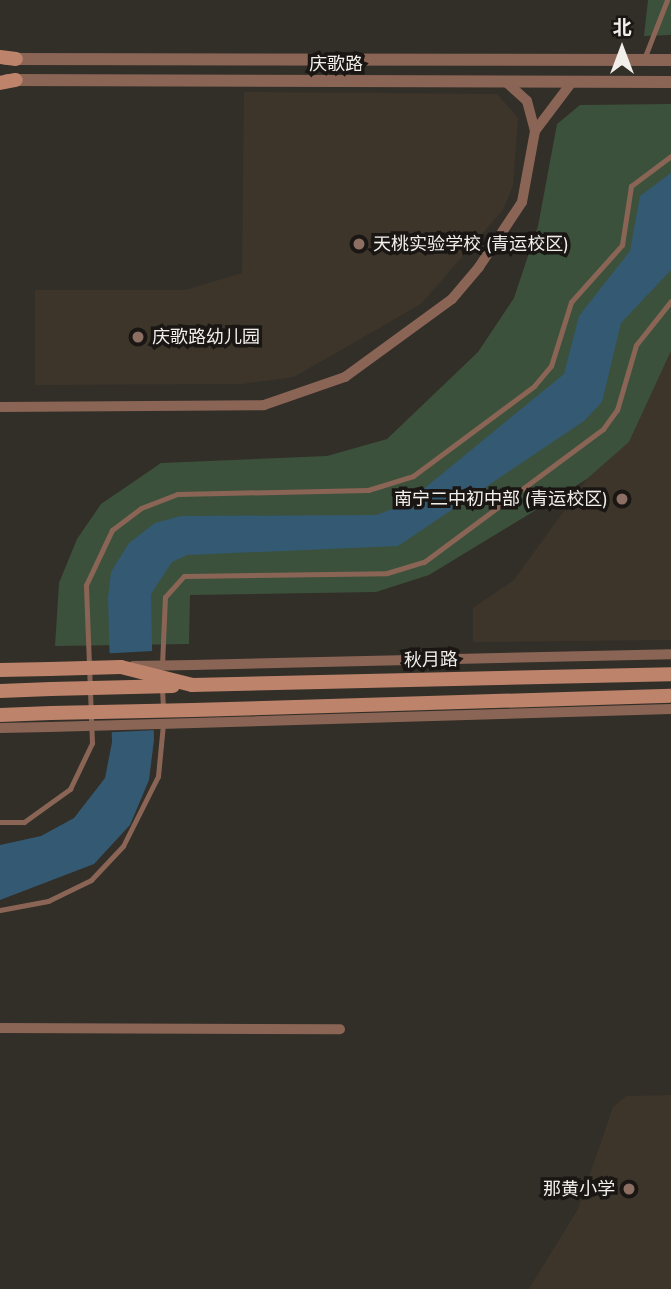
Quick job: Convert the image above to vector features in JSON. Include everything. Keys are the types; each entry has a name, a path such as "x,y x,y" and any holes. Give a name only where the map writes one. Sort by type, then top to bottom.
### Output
{"main road":[{"path":"0,58 16,59"},
{"path":"0,82 16,80"},
{"path":"0,670 121,667 192,685"},
{"name":"秋月路","path":"0,691 671,674"},
{"path":"0,715 50,720 194,716 671,695"},
{"path":"651,696 671,703"}],"street":[{"name":"庆歌路","path":"16,59 671,60"},
{"path":"593,82 594,60"},
{"name":"庆歌路","path":"16,80 671,82"},
{"path":"0,407 264,405 345,377 452,299 479,267 522,202 535,131 527,101 506,82"},
{"path":"535,131 572,82"},
{"path":"121,667 671,654"},
{"path":"194,716 671,709"},
{"path":"0,728 50,720"},
{"path":"0,1028 340,1029"}],"lane":[{"path":"644,60 667,0"},
{"path":"0,822 24,822 70,789 92,743 86,585 112,530 141,508 177,494 368,490 413,476 534,386 551,366 571,302 622,245 631,186 671,156"},
{"path":"0,910 48,901 91,880 136,828 162,753 162,643 172,583 194,575 387,573 424,562 603,429 617,410 636,345 671,301"}],"shaded area":[{"name":"天桃实验学校 (青运校区)","path":"244,92 497,94 518,118 513,186 503,210 421,304 294,377 242,384 35,385 35,290 185,290 242,273"},
{"name":"南宁二中初中部 (青运校区)","path":"671,351 671,640 473,642 473,608 514,580 587,479 629,442"},
{"name":"那黄小学","path":"671,1095 671,1289 529,1289 578,1209 613,1107 626,1096"}],"green space":[{"path":"648,0 671,0 671,35 644,36"},
{"path":"671,104 671,351 629,442 587,479 429,575 376,592 190,595 189,644 55,646 59,583 77,539 101,504 161,463 327,456 387,439 478,352 514,298 538,226 557,124 580,105"}],"water":[{"path":"671,173 671,270 621,323 602,402 584,421 398,546 187,555 172,562 151,594 154,740 149,780 130,825 94,864 0,900 0,845 41,836 74,818 105,778 112,742 108,598 111,572 129,543 155,523 181,516 376,515 404,505 564,374 579,316 630,251 640,196"}],"pier":[{"path":"153,651 157,730 110,732 106,653"}],"place":[{"name":"天桃实验学校 (青运校区)","path":"359,244"},
{"name":"庆歌路幼儿园","path":"138,337"},
{"name":"南宁二中初中部 (青运校区)","path":"622,499"},
{"name":"那黄小学","path":"629,1189"}]}
